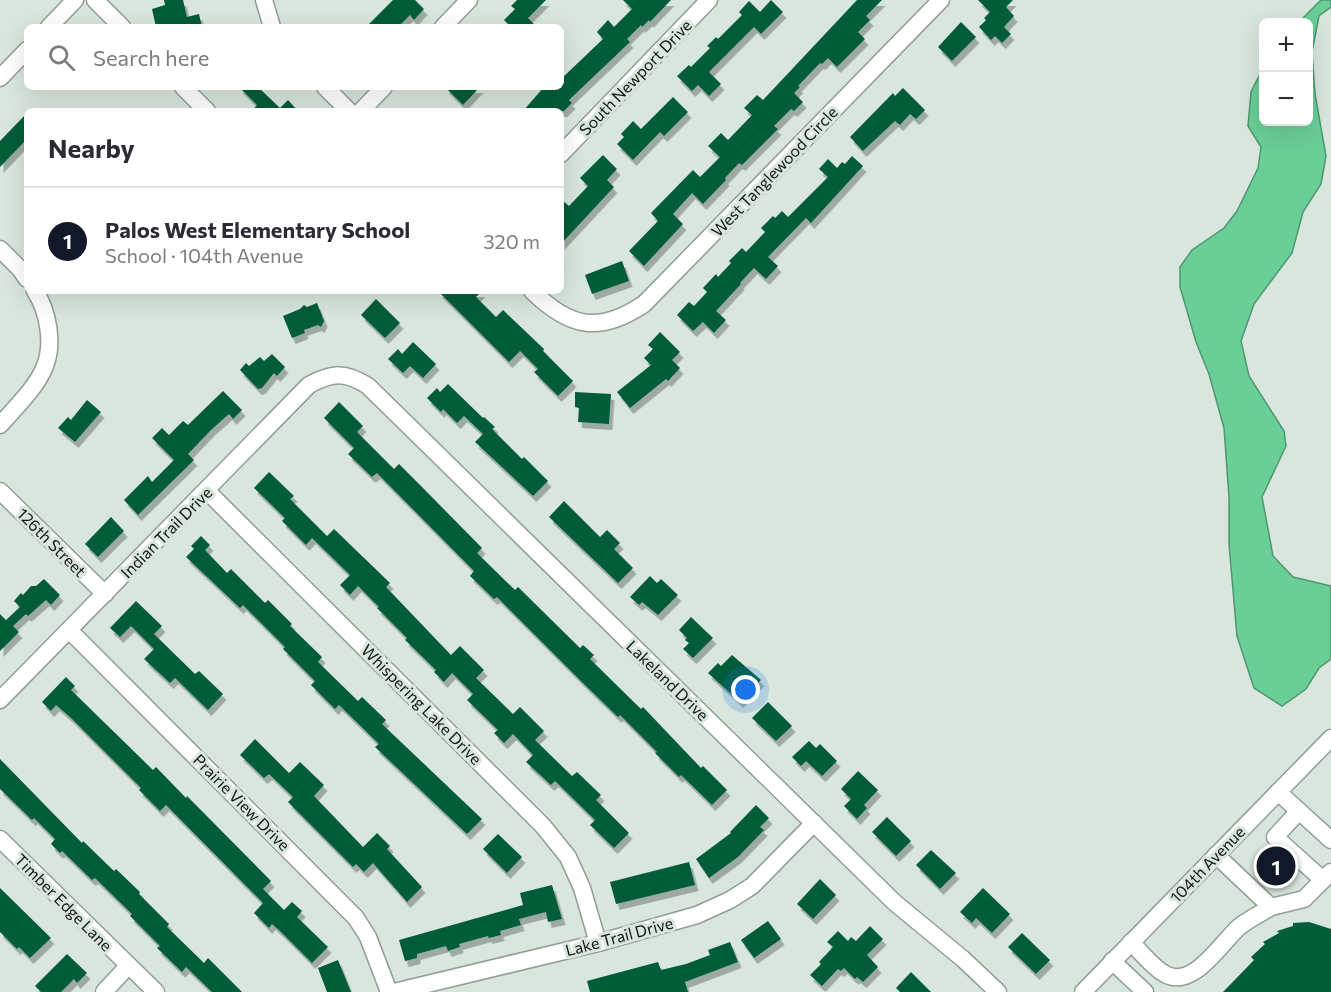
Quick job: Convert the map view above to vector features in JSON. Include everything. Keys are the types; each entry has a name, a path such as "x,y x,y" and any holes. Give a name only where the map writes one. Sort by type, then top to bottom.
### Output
{"street":[{"path":"52,24 75,0"},
{"path":"95,0 119,24"},
{"path":"264,0 271,24"},
{"path":"446,24 470,0"},
{"name":"South Newport Drive","path":"564,151 709,0"},
{"name":"West Tanglewood Circle","path":"535,294 561,314 596,325 613,321 630,313 651,298 941,0"},
{"path":"0,78 24,53"},
{"path":"186,90 204,108"},
{"path":"328,90 346,108"},
{"path":"364,108 381,90"},
{"path":"0,249 24,275"},
{"path":"0,425 24,399 45,366 50,332 37,294"},
{"name":"Indian Trail Drive","path":"0,700 309,385 322,378 337,375"},
{"name":"Lakeland Drive","path":"337,375 353,376 368,386 894,902 963,959 998,992"},
{"name":"126th Street","path":"0,491 105,594"},
{"name":"Whispering Lake Drive","path":"207,491 543,826 568,857 582,888 598,943"},
{"name":"Prairie View Drive","path":"69,630 356,918 368,937 389,992"},
{"name":"104th Avenue","path":"1083,992 1331,738"},
{"path":"1278,792 1331,840"},
{"path":"1131,942 1166,975 1186,976 1202,966 1237,929 1271,908 1304,899 1327,876 1275,837 1299,811"},
{"name":"Lake Trail Drive","path":"394,992 598,943 697,915 730,900 753,886 814,823"},
{"name":"Timber Edge Lane","path":"0,839 156,992"},
{"path":"1216,855 1271,908"},
{"path":"1113,961 1145,992"},
{"path":"104,992 128,966"}],"shaded area":[{"path":"1321,0 1331,0 1331,7 1319,16 1313,47 1313,18 1303,18"},
{"path":"1313,66 1315,94 1326,156 1321,184 1303,212 1292,253 1254,304 1241,341 1249,376 1284,431 1286,446 1262,497 1273,556 1293,577 1331,586 1331,659 1319,668 1306,689 1282,706 1254,688 1237,636 1229,544 1229,497 1224,428 1180,287 1180,267 1192,250 1224,228 1237,211 1258,168 1261,147 1248,126 1251,92 1259,76 1259,126 1313,126"}],"building":[{"path":"164,0 183,0 187,17 199,14 201,24 155,24 152,9 165,5"},
{"path":"393,0 415,0 424,9 414,20 410,15 401,24 369,24"},
{"path":"517,0 546,0 528,18 534,24 508,24 504,20 515,9 511,6"},
{"path":"623,0 671,0 650,22 649,20 642,27 641,25 627,39 630,42 569,100 572,103 564,111 564,108 526,108 541,90 564,90 564,76 603,39 597,32 608,20 614,27 632,9"},
{"path":"771,0 783,12 761,34 754,27 709,72 721,84 709,96 698,85 692,91 677,76 689,65 691,67 710,48 707,46 716,37 718,39 742,15 739,12 749,1 760,12"},
{"path":"857,0 882,0 866,16 870,20 858,32 865,39 837,67 828,58 822,64 820,63 794,93 803,102 794,111 791,109 774,126 778,129 742,165 739,163 703,204 692,193 673,214 683,224 644,266 629,251 658,221 651,213 693,170 700,177 720,157 708,146 721,133 728,140 752,115 744,108 757,95 763,100"},
{"path":"978,0 1013,0 1006,7 1014,16 1004,27 1011,34 1002,43 995,36 991,40 979,27 990,12"},
{"path":"961,22 976,37 952,61 938,47"},
{"path":"903,88 925,110 916,119 910,114 900,125 895,121 863,151 850,137 893,93 895,96"},
{"path":"242,90 261,90 280,108 254,108 257,105"},
{"path":"448,90 477,90 463,105"},
{"path":"673,97 688,112 664,136 660,132 633,160 617,144 624,137 621,134 633,121 641,129"},
{"path":"288,100 295,108 280,108"},
{"path":"24,116 24,142 0,167 0,141"},
{"path":"603,155 617,169 607,180 614,187 564,241 564,202 569,206 588,186 580,178"},
{"path":"852,156 863,166 811,223 806,218 768,257 778,266 766,279 754,268 740,283 716,311 726,320 714,333 703,322 693,331 677,315 689,302 694,306 707,292 703,288 716,274 718,277 742,248 746,252 765,232 761,228 773,216 775,218 782,211 788,217 828,177 819,169 828,159 837,168 842,162 845,164"},
{"path":"622,261 629,281 592,294 585,275"},
{"path":"441,294 479,294 476,297 496,317 503,310 544,349 543,351 573,381 558,396 534,372 538,369 520,351 509,362"},
{"path":"376,299 400,323 385,338 361,315"},
{"path":"317,303 324,321 321,327 318,325 304,330 305,333 292,338 283,316 304,305 307,307"},
{"path":"660,332 680,352 672,360 680,368 668,381 666,379 630,408 617,392 651,365 644,358 653,349 648,345"},
{"path":"413,342 436,364 423,378 410,366 403,373 388,359 398,349 402,354"},
{"path":"272,354 285,367 277,376 274,373 262,388 258,389 240,370 246,363 249,366 260,357 264,361"},
{"path":"448,384 495,427 492,429 522,459 524,457 548,481 533,496 475,442 483,434 464,416 457,423 427,398 437,388 440,392"},
{"path":"223,391 242,410 233,419 229,414 211,430 188,454 194,460 138,515 124,500 148,476 152,482 174,460 152,438 162,428 169,435 183,421 188,425"},
{"path":"575,392 611,394 609,424 578,422 579,408 575,407"},
{"path":"87,400 101,412 75,442 58,428 68,417 71,420"},
{"path":"339,402 363,426 357,432 394,469 399,464 482,548 477,553 515,590 518,587 580,648 583,645 594,655 590,659 641,709 643,707 701,768 703,766 727,790 712,805 681,775 679,777 620,715 618,717 497,597 494,599 470,576 474,571 377,473 372,477 348,454 354,448 324,418"},
{"path":"269,472 294,496 290,499 327,536 334,529 390,583 386,587 451,655 460,646 484,670 476,678 513,714 520,707 544,731 535,740 572,776 577,772 601,795 596,800 629,833 614,848 590,825 595,820 555,781 551,785 526,762 533,755 513,734 504,743 494,733 498,730 467,700 473,694 452,673 444,682 434,672 436,670 405,640 407,638 358,586 350,595 340,585 350,575 312,538 306,545 282,521 285,518 254,488"},
{"path":"564,501 600,537 607,530 620,543 614,549 633,568 618,583 549,517"},
{"path":"111,517 124,531 98,557 85,544"},
{"path":"201,536 210,545 205,550 227,573 231,569 265,603 268,600 292,624 290,626 322,657 318,662 358,701 362,697 386,720 382,724 482,819 467,834 375,747 379,744 339,705 335,709 311,685 315,681 243,605 240,608 186,557 194,549 191,546"},
{"path":"650,576 657,583 661,579 678,595 658,615 642,602 639,605 630,597"},
{"path":"44,579 60,595 51,605 46,600 13,626 19,632 0,651 0,614 6,620 20,607 14,601 21,593 23,595 31,586 36,586"},
{"path":"136,601 162,626 154,634 195,674 199,671 223,694 208,710 175,678 170,683 144,659 154,649 131,626 120,637 110,628"},
{"path":"691,617 713,638 693,658 683,649 689,643 679,630"},
{"path":"732,655 761,680 740,702 708,673 718,663 721,666"},
{"path":"66,677 75,686 71,690 153,770 156,767 186,798 187,796 271,881 263,889 284,910 292,902 302,911 297,917 328,947 312,963 272,924 269,928 254,913 263,903 166,805 160,811 139,790 141,788 71,718 56,705 51,711 42,702"},
{"path":"768,702 792,726 776,741 752,718"},
{"path":"255,739 289,773 300,762 324,785 314,796 363,847 377,833 390,846 387,849 422,887 407,902 373,863 364,872 356,864 353,867 288,802 293,797 269,774 264,778 240,755"},
{"path":"809,741 816,748 820,744 837,761 822,776 806,761 801,766 792,757"},
{"path":"0,759 82,843 83,841 140,892 139,894 169,924 167,927 204,963 208,958 242,992 212,992 186,967 182,972 157,948 160,946 130,916 132,914 95,878 92,880 62,851 60,853 51,844 55,839 0,789"},
{"path":"858,771 878,790 864,805 867,808 857,819 844,806 851,799 841,789"},
{"path":"756,805 769,818 760,827 764,830 738,857 709,878 696,859 731,833"},
{"path":"887,817 911,841 896,856 872,832"},
{"path":"498,834 522,857 507,873 483,849"},
{"path":"931,850 956,873 940,889 916,865"},
{"path":"689,862 695,885 616,904 610,882"},
{"path":"820,879 836,895 813,919 797,904"},
{"path":"552,885 562,919 548,922 546,912 519,919 521,925 500,931 501,935 459,944 460,947 448,951 446,946 417,954 417,958 405,961 399,940 523,905 520,893"},
{"path":"0,888 51,938 30,958 0,932"},
{"path":"983,888 1010,914 992,933 976,918 972,923 960,912"},
{"path":"768,921 781,939 754,958 741,940"},
{"path":"1309,922 1331,929 1331,992 1223,992 1254,960 1251,957 1265,944 1263,942 1279,933 1277,931 1293,926 1293,923"},
{"path":"870,926 883,939 867,955 878,967 863,982 857,977 855,979 844,968 841,971 838,969 822,986 810,975 833,947 827,942 838,931 848,941 851,937 856,941"},
{"path":"1022,933 1050,960 1036,974 1008,947"},
{"path":"730,942 738,962 685,982 688,992 590,992 587,981 658,962 661,970 686,964 710,955 708,950"},
{"path":"67,954 87,973 77,983 74,979 61,992 41,992 35,986"},
{"path":"338,960 351,992 327,992 318,968"},
{"path":"911,972 931,992 900,992 896,988"}],"place":[{"name":"Palos West Elementary School","path":"1276,866"}]}
